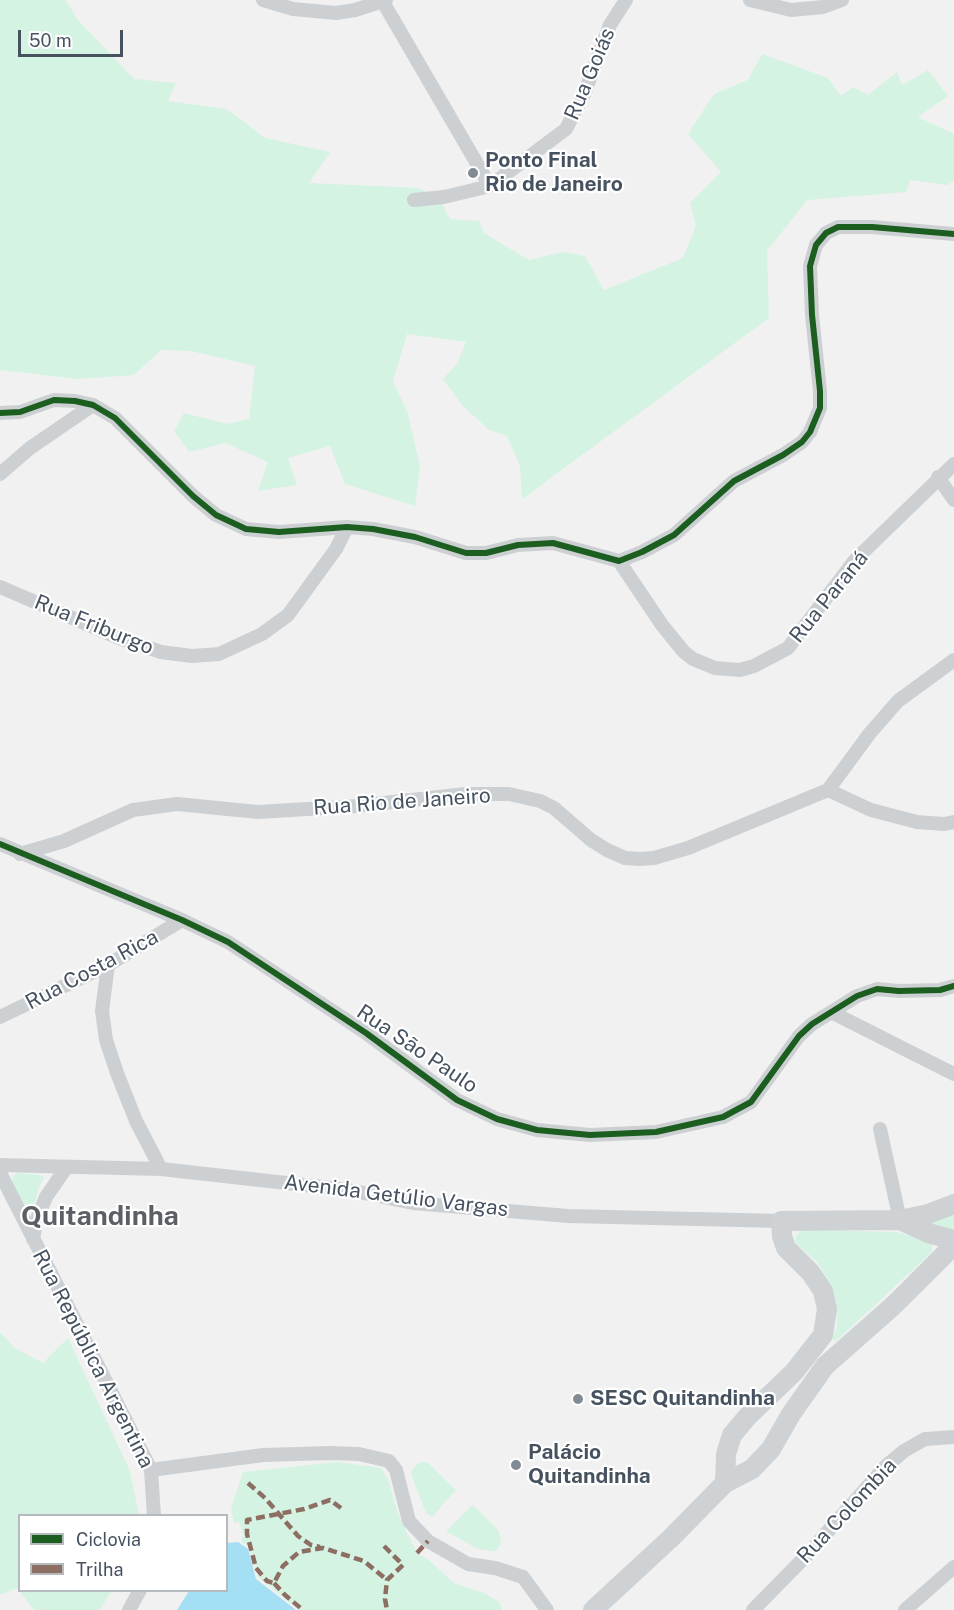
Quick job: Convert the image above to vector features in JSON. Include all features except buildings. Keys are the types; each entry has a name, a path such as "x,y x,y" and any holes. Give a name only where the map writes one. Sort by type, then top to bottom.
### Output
{"street":[{"path":"263,0 293,9 320,13 355,10 385,1 490,186"},
{"name":"Rua Goiás","path":"414,200 444,197 490,186 566,129 584,94 610,25 626,0"},
{"path":"750,0 791,10 842,0"},
{"path":"0,413 20,412 54,400 93,405 115,418 216,515 246,529 279,532 347,527 415,537 466,553 486,554 518,545 553,543 620,561 674,535 734,481 783,455 802,442 810,432 820,408 810,266 812,255 820,238 838,227 872,227 954,234"},
{"path":"0,474 30,448 93,405"},
{"name":"Rua Paraná","path":"620,561 662,625 684,652 693,659 715,668 741,670 754,666 788,648 855,560 938,477 954,464"},
{"path":"938,477 954,500"},
{"name":"Rua Friburgo","path":"0,587 120,638 161,652 192,656 219,654 262,634 288,615 331,557 347,527"},
{"path":"954,660 898,701 870,733 828,790 872,810 905,819 944,824 954,822"},
{"name":"Rua Rio de Janeiro","path":"0,853 24,854 64,841 133,810 177,804 258,812 357,806 466,794 498,794 525,796 554,808 591,840 625,858 654,858 688,848 828,790"},
{"name":"Rua São Paulo","path":"0,844 182,920 228,942 366,1033 457,1100 498,1119 537,1130 590,1134 656,1132 723,1117 752,1102 799,1036 812,1024 857,996 877,989 940,990 954,987"},
{"name":"Rua Costa Rica","path":"0,1017 108,965 182,920"},
{"path":"108,965 102,1011 106,1040 136,1121 161,1168"},
{"path":"831,1012 954,1074"},
{"path":"880,1129 900,1220"},
{"name":"Avenida Getúlio Vargas","path":"0,1165 161,1168 349,1190 425,1204 568,1216 781,1221 900,1220 928,1214 954,1204"},
{"name":"Rua República Argentina","path":"33,1239 37,1218 46,1197 66,1168"},
{"name":"Rua República Argentina","path":"0,1173 151,1470 154,1514"},
{"name":"Avenida Getúlio Vargas","path":"900,1220 928,1233 954,1240"},
{"path":"593,1610 725,1484 752,1469 771,1449 791,1414 817,1360 827,1310 823,1291 811,1273 786,1248 781,1221"},
{"path":"725,1484 726,1454 732,1435 748,1416 817,1360 894,1305 954,1245"},
{"path":"769,1398 791,1414"},
{"name":"Rua Colombia","path":"753,1610 806,1556 886,1466 904,1451 925,1439 954,1437"},
{"path":"151,1470 263,1455 359,1454 389,1461 396,1470 409,1521 428,1541 468,1564 495,1568 523,1577 547,1610"},
{"path":"905,1610 954,1567"},
{"path":"129,1610 139,1592"}],"green space":[{"path":"0,0 66,0 78,20 134,79 176,83 168,101 227,109 265,138 330,152 309,183 419,188 439,198 450,219 479,221 484,233 529,260 563,252 585,256 604,290 683,258 696,225 690,203 721,172 688,134 714,94 748,80 762,54 828,78 841,96 853,87 868,95 897,72 902,85 928,70 948,96 918,117 954,134 954,181 947,185 910,180 906,192 807,200 767,251 769,318 522,499 520,466 507,436 489,430 462,405 443,379 457,364 466,342 407,334 393,381 408,414 420,467 415,506 345,484 330,446 288,458 297,485 258,491 268,462 225,443 189,452 174,431 184,413 227,424 249,419 255,366 191,351 161,350 134,375 78,379 0,370"},
{"path":"17,1173 44,1177 35,1202 31,1206 26,1206 21,1202 12,1183"},
{"path":"954,1214 954,1229 944,1229 930,1224 931,1220"},
{"path":"803,1230 896,1232 932,1244 932,1252 835,1342 832,1338 837,1327 836,1302 832,1287 819,1264 796,1243 796,1235"},
{"path":"0,1332 15,1348 43,1363 68,1338 130,1471 139,1514 18,1514 18,1589 0,1595"},
{"path":"338,1462 381,1468 388,1479 398,1514 417,1553 430,1561 454,1583 484,1593 499,1602 502,1610 299,1610 258,1577 249,1547 241,1541 243,1534 239,1522 234,1523 231,1509 243,1472"},
{"path":"427,1462 456,1490 432,1517 426,1513 411,1474 418,1463"},
{"path":"473,1505 499,1531 501,1543 497,1550 478,1549 446,1531"},
{"path":"20,1592 111,1592 99,1610 34,1610"}],"water":[{"path":"238,1542 248,1549 256,1579 296,1610 177,1610 188,1592 228,1592 228,1543"}],"marked path":[{"path":"248,1483 265,1498 298,1536 311,1545 320,1547"},
{"path":"341,1508 330,1500 304,1509 247,1520 247,1534 256,1568 267,1581 274,1583 283,1566 299,1552 323,1548 364,1561 387,1580"},
{"path":"417,1553 428,1541"},
{"path":"384,1546 403,1565 387,1580 385,1599 387,1610"},
{"path":"274,1583 303,1610"}],"cycle path":[{"path":"0,413 20,412 54,400 93,405 115,418 193,496 216,515 246,529 279,532 347,527 373,529 415,537 466,553 486,553 518,545 553,543 619,561 674,535 734,481 783,455 802,442 810,432 820,408 810,266 816,245 826,233 838,227 872,227 954,234"},
{"path":"0,844 182,920 228,942 366,1033 457,1100 497,1119 537,1130 590,1135 656,1132 723,1117 751,1102 799,1036 812,1024 857,996 877,989 940,990 954,986"}],"place":[{"name":"Ponto Final Rio de Janeiro","path":"473,173"},
{"name":"SESC Quitandinha","path":"578,1399"},
{"name":"Palácio Quitandinha","path":"516,1465"}],"district":[{"name":"Quitandinha","path":"100,1217"}]}
